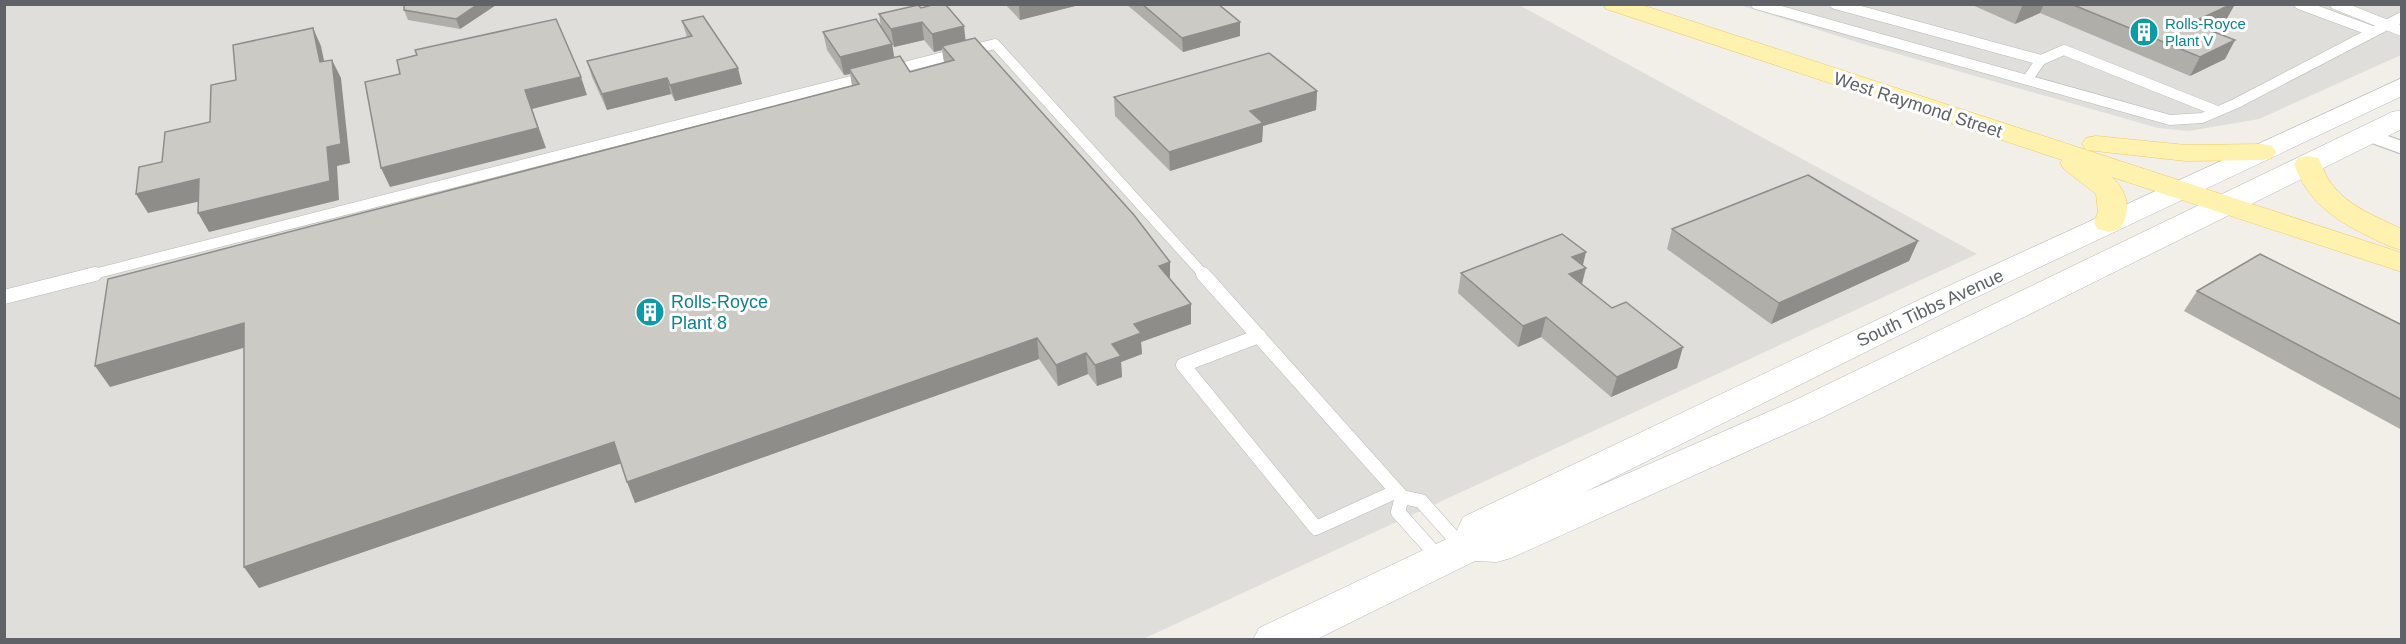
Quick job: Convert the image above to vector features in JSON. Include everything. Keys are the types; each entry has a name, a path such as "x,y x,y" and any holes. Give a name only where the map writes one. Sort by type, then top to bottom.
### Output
{"main road":[{"name":"West Raymond Street","path":"1614,4 2038,144 2214,191"},
{"name":"West Raymond Street","path":"1662,4 2096,144 2214,191"},
{"name":"South Tibbs Avenue","path":"1274,639 1458,551 1497,547 1806,411 1935,349 2214,191 2262,152 2402,86"},
{"name":"South Tibbs Avenue","path":"1458,551 1477,528 1761,388 2109,223 2308,164 2402,118"},
{"path":"2038,144 2079,167 2106,187 2114,200 2114,212 2109,223"},
{"path":"2096,144 2186,153 2262,152"},
{"path":"2308,164 2314,183 2330,201 2402,242"},
{"path":"2214,191 2402,242"},
{"path":"2214,191 2402,263"}],"street":[{"path":"2368,135 2402,148"}],"lane":[{"path":"1756,4 2170,120 2202,118 2402,17"},
{"path":"1835,4 2041,60"},
{"path":"2299,4 2372,31"},
{"path":"2342,6 2402,31"},
{"path":"4,297 995,44 1399,494 1421,501 1458,551"},
{"path":"2027,80 2041,60 2064,50 2217,111"},
{"path":"1259,336 1183,365 1316,528 1399,494"},
{"path":"1399,494 1398,512 1458,551"}],"shaded area":[{"path":"4,5 1519,5 1977,254 1143,639 5,639"},
{"path":"1740,5 2401,5 2401,55 2259,119 2189,131 2158,128 1863,44"}],"building":[{"path":"405,4 478,4 456,19 404,10"},
{"path":"945,4 964,26 932,34 922,22 891,29 879,14 918,5 921,8"},
{"path":"1142,4 1218,4 1240,22 1182,38"},
{"path":"2071,4 2232,4 2191,23 2235,40 2200,57"},
{"path":"703,16 738,68 670,85 667,78 602,94 587,61 692,36 682,21"},
{"path":"556,19 581,77 525,90 538,128 381,168 365,82 400,74 397,60 417,55 415,50"},
{"path":"876,19 892,44 840,57 823,32"},
{"path":"313,28 320,62 332,60 341,144 327,147 330,181 198,213 199,179 136,194 139,167 162,162 165,132 210,122 211,85 236,80 233,45"},
{"name":"Rolls-Royce Plant 8","path":"975,38 1134,215 1170,262 1159,266 1191,304 1134,324 1141,333 1112,344 1121,356 1095,365 1086,353 1056,365 1037,338 627,482 614,442 244,567 244,323 95,366 108,279 859,84 849,69 900,56 910,72 954,60 942,46"},
{"path":"1269,53 1317,91 1250,111 1263,123 1169,152 1114,97"},
{"path":"1808,175 1918,241 1779,303 1672,229"},
{"path":"1562,234 1586,252 1572,257 1586,268 1569,274 1612,308 1626,302 1683,347 1617,377 1546,317 1523,326 1461,273"},
{"path":"2260,254 2402,325 2402,400 2197,291"}],"place":[{"name":"Rolls-Royce Plant V","path":"2144,32"},
{"name":"Rolls-Royce Plant 8","path":"650,312"}]}
